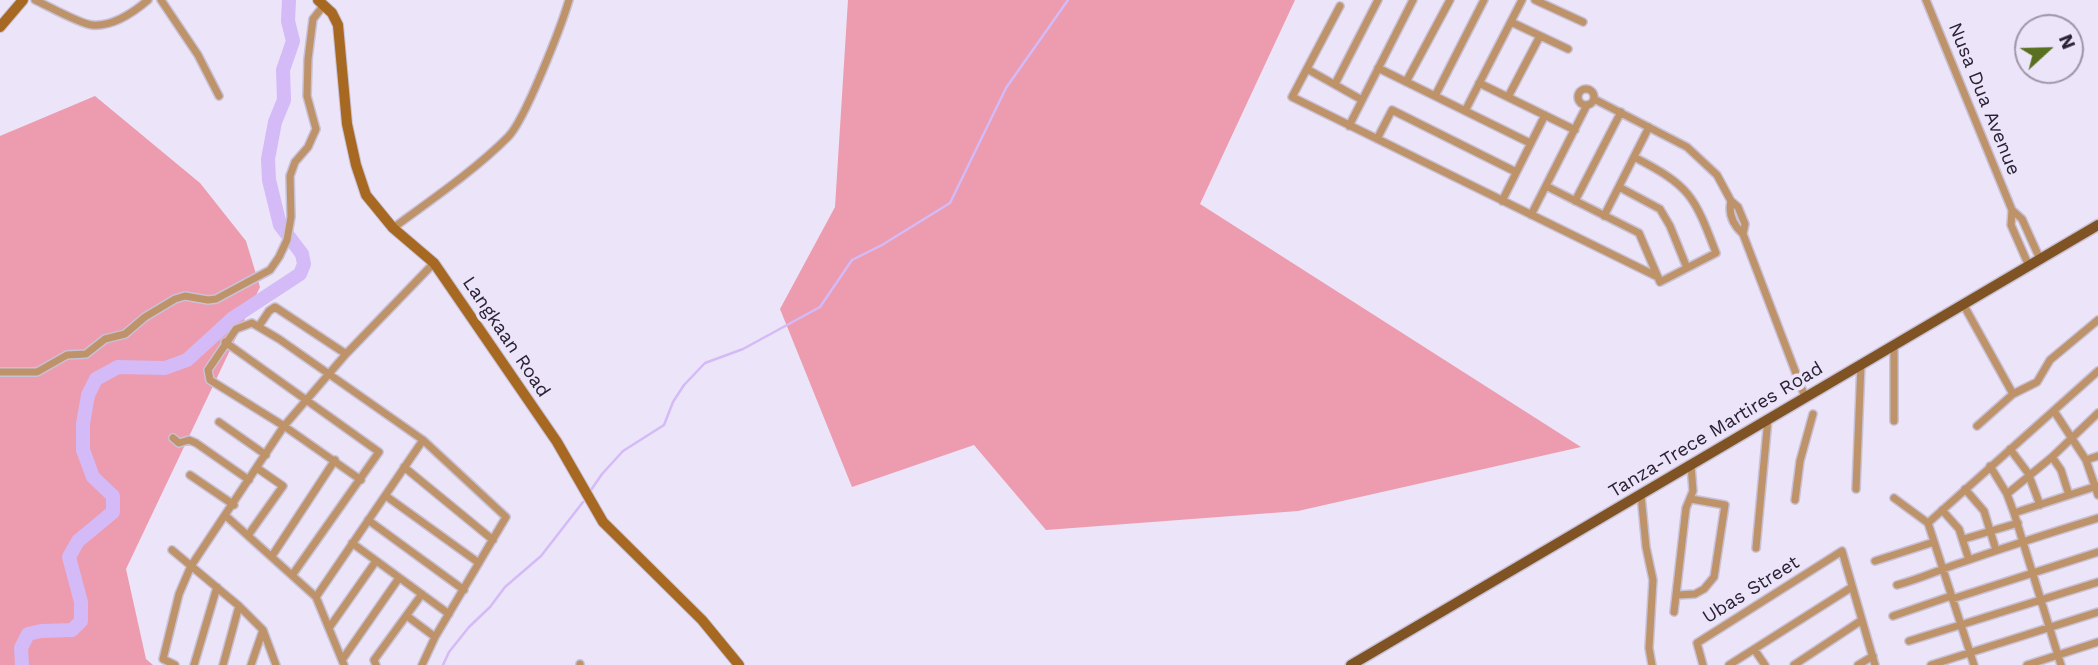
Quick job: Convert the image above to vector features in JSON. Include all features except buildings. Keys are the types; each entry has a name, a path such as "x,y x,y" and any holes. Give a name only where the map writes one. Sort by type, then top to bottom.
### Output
{"main road":[{"name":"Tanza-Trece Martires Road","path":"1351,665 2098,225"}],"street":[{"path":"0,27 23,0"},
{"path":"35,0 92,25 112,23 135,11 148,0"},
{"path":"161,0 198,55 219,96"},
{"path":"393,228 509,136 528,100 569,0"},
{"path":"1335,84 1378,0"},
{"path":"1349,126 1413,0"},
{"path":"1406,82 1450,0"},
{"path":"1435,96 1484,0"},
{"path":"1465,111 1522,0"},
{"path":"1535,0 1583,22"},
{"name":"Nusa Dua Avenue","path":"1926,0 2012,210 2022,219 2040,259"},
{"path":"0,372 37,372 67,355 86,354 105,339 125,334 145,317 175,299 185,296 216,299 270,270 287,240 291,217 290,176 295,162 308,147 316,129 316,121 307,96 308,59 313,19 321,3"},
{"name":"Langkaan Road","path":"321,3 332,13 341,36 347,124 366,195 393,228 435,263 556,442 603,522 702,620 739,665"},
{"path":"1340,6 1293,97 1658,277"},
{"path":"1511,22 1568,49"},
{"path":"1508,97 1540,36"},
{"path":"1378,68 1530,143"},
{"path":"1307,69 1362,100"},
{"path":"1479,83 1575,130"},
{"path":"1587,105 1578,100 1582,90 1592,91 1594,99 1687,147 1717,175 1731,201 1738,207 1745,224 1743,234 1805,397"},
{"path":"1531,215 1587,105 1594,99"},
{"path":"1377,139 1392,110 1516,172"},
{"path":"1575,201 1621,113"},
{"path":"1502,201 1545,115"},
{"path":"1604,216 1650,127"},
{"path":"1546,186 1639,233 1660,282 1716,253 1688,193 1674,179 1634,158"},
{"path":"1619,187 1660,209 1687,268"},
{"name":"Nusa Dua Avenue","path":"2012,210 2011,225 2029,265"},
{"path":"175,665 163,659 179,594 191,566 284,426 346,354 435,263"},
{"path":"1962,304 2014,394"},
{"path":"258,326 275,307 346,354"},
{"path":"1977,426 2014,394 2037,382 2050,360 2098,320"},
{"path":"361,480 284,426 210,380 208,370 236,329 251,323 258,326 330,375 423,440 506,517 435,637 422,665"},
{"path":"225,342 379,452 293,574"},
{"path":"1894,421 1895,344"},
{"path":"1856,489 1861,363"},
{"path":"1928,523 2098,371"},
{"path":"2014,513 2097,489 2086,460 2054,411"},
{"path":"1795,500 1800,461 1813,414"},
{"path":"2007,494 2096,417"},
{"path":"1756,548 1768,419"},
{"path":"219,422 266,455"},
{"path":"173,438 179,443 189,440 196,443 249,480"},
{"path":"317,597 423,440"},
{"path":"2010,449 2029,475 2040,505"},
{"path":"2086,460 2098,456"},
{"path":"2052,457 2062,470 2069,495"},
{"path":"272,556 335,460"},
{"path":"1674,612 1686,508 1693,491 1691,465"},
{"path":"404,467 493,540"},
{"path":"1990,467 2007,494 2018,523 2062,665"},
{"path":"249,534 283,486 257,468"},
{"path":"190,475 234,505"},
{"path":"1965,489 1984,511 1996,550"},
{"path":"1641,495 1646,547 1653,580 1649,648 1652,665"},
{"path":"386,496 479,563"},
{"path":"1894,498 1928,523 1973,665"},
{"path":"1678,595 1695,594 1714,577 1725,505 1691,499"},
{"path":"1942,510 1957,524 1969,560"},
{"path":"226,516 317,597 343,663"},
{"path":"1897,585 2098,518"},
{"path":"368,520 464,590"},
{"path":"1964,539 2018,523"},
{"path":"352,542 449,614"},
{"path":"1875,561 1934,542"},
{"path":"172,550 239,606 263,630 276,665"},
{"name":"Ubas Street","path":"1703,665 1697,643 1842,551 1852,587"},
{"path":"1893,616 2098,552"},
{"path":"329,628 376,561"},
{"path":"343,663 399,578"},
{"path":"1909,641 2098,582"},
{"path":"194,665 217,587"},
{"path":"1729,665 1852,587 1875,665"},
{"path":"376,665 374,660 422,594"},
{"path":"223,665 239,606"},
{"path":"1931,665 2098,612"},
{"path":"407,616 435,637"},
{"path":"1794,665 1862,621"},
{"path":"251,665 263,630"},
{"path":"2028,665 2098,642"},
{"path":"1754,649 1765,665"},
{"path":"1858,665 1872,656"}],"shaded area":[{"path":"848,0 1295,0 1200,204 1581,447 1298,511 1046,530 974,445 852,487 780,309 835,207"},
{"path":"95,96 200,183 246,241 260,287 126,569 146,659 153,665 0,665 0,136"}],"waterway":[{"path":"22,665 21,648 28,634 72,630 81,621 81,602 69,557 78,541 113,512 113,496 93,477 83,450 83,424 88,395 96,379 118,367 165,368 187,360 233,318 300,274 304,264 302,254 280,225 269,180 268,159 275,122 284,100 283,70 293,41 288,21 289,0"},
{"path":"591,490 623,451 664,425 673,402 684,385 705,363 743,349 820,307 852,260 882,245 950,203 1006,88 1068,0"},
{"path":"443,665 449,652 469,627 490,607 505,587 541,556 583,502"}]}
